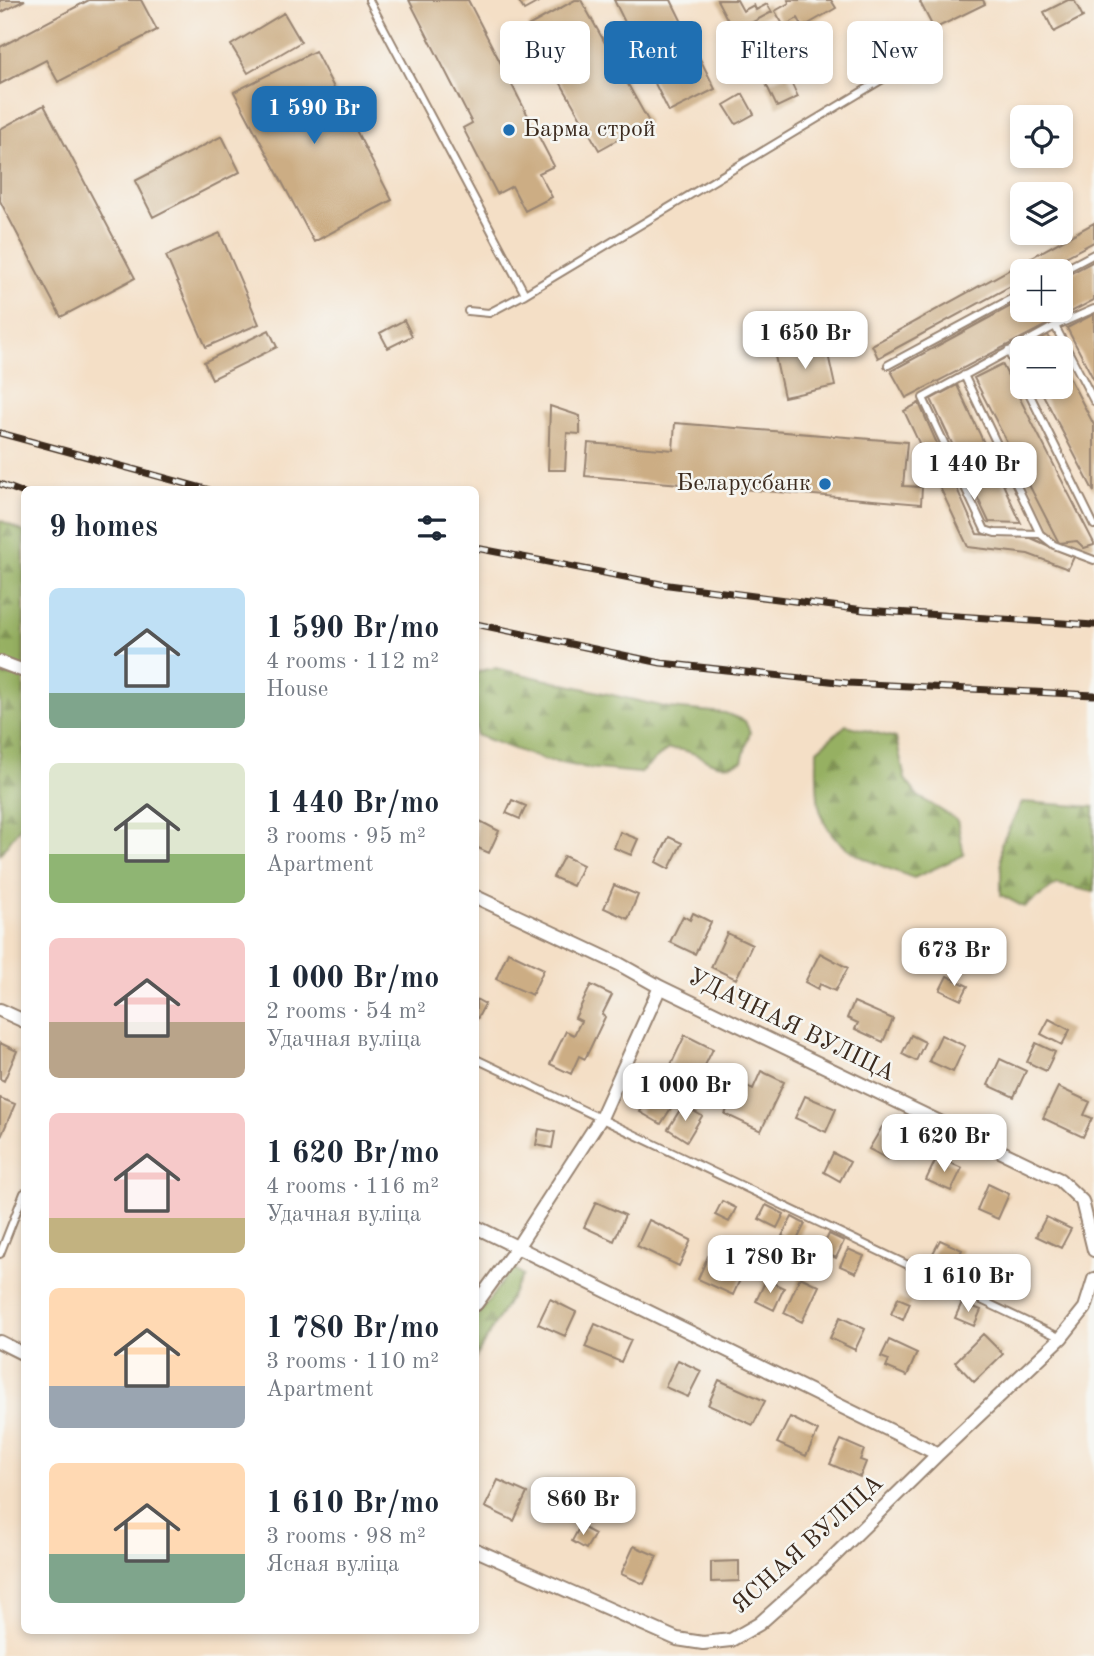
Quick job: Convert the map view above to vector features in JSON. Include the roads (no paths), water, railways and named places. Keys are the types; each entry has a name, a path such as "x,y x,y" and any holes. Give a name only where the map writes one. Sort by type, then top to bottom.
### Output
{"street":[{"path":"0,662 21,670"},
{"name":"УДАЧНАЯ ВУЛІЦА","path":"479,898 1060,1180 1082,1201 1094,1250"},
{"path":"479,1300 518,1246 601,1118 660,987"},
{"path":"0,1010 21,1020"},
{"path":"479,1228 937,1454"},
{"name":"ЯСНАЯ ВУЛІЦА","path":"479,1551 677,1639 703,1643 731,1640 759,1624 825,1565 937,1454 1061,1338 1085,1308 1094,1279"},
{"path":"0,1342 21,1352"}],"lane":[{"path":"369,0 525,294"},
{"path":"468,311 489,313 525,294 875,84"},
{"path":"1073,265 1094,254"},
{"path":"888,365 1010,299"},
{"path":"1040,534 995,533 985,530 923,398 1055,326 1094,309"},
{"path":"1055,326 1094,401"},
{"path":"1008,351 1010,355"},
{"path":"964,375 1040,534 1054,545 1094,560"},
{"path":"1032,399 1094,525"},
{"path":"479,1060 1061,1338"},
{"path":"0,1254 21,1201"}],"railway":[{"path":"0,433 194,486"},
{"path":"0,484 21,492"},
{"path":"479,549 661,584 864,610 1094,625"},
{"path":"479,625 661,663 848,683 1094,695"}],"place":[{"name":"Барма строй","path":"509,130"},
{"name":"Беларусбанк","path":"825,484"}]}
